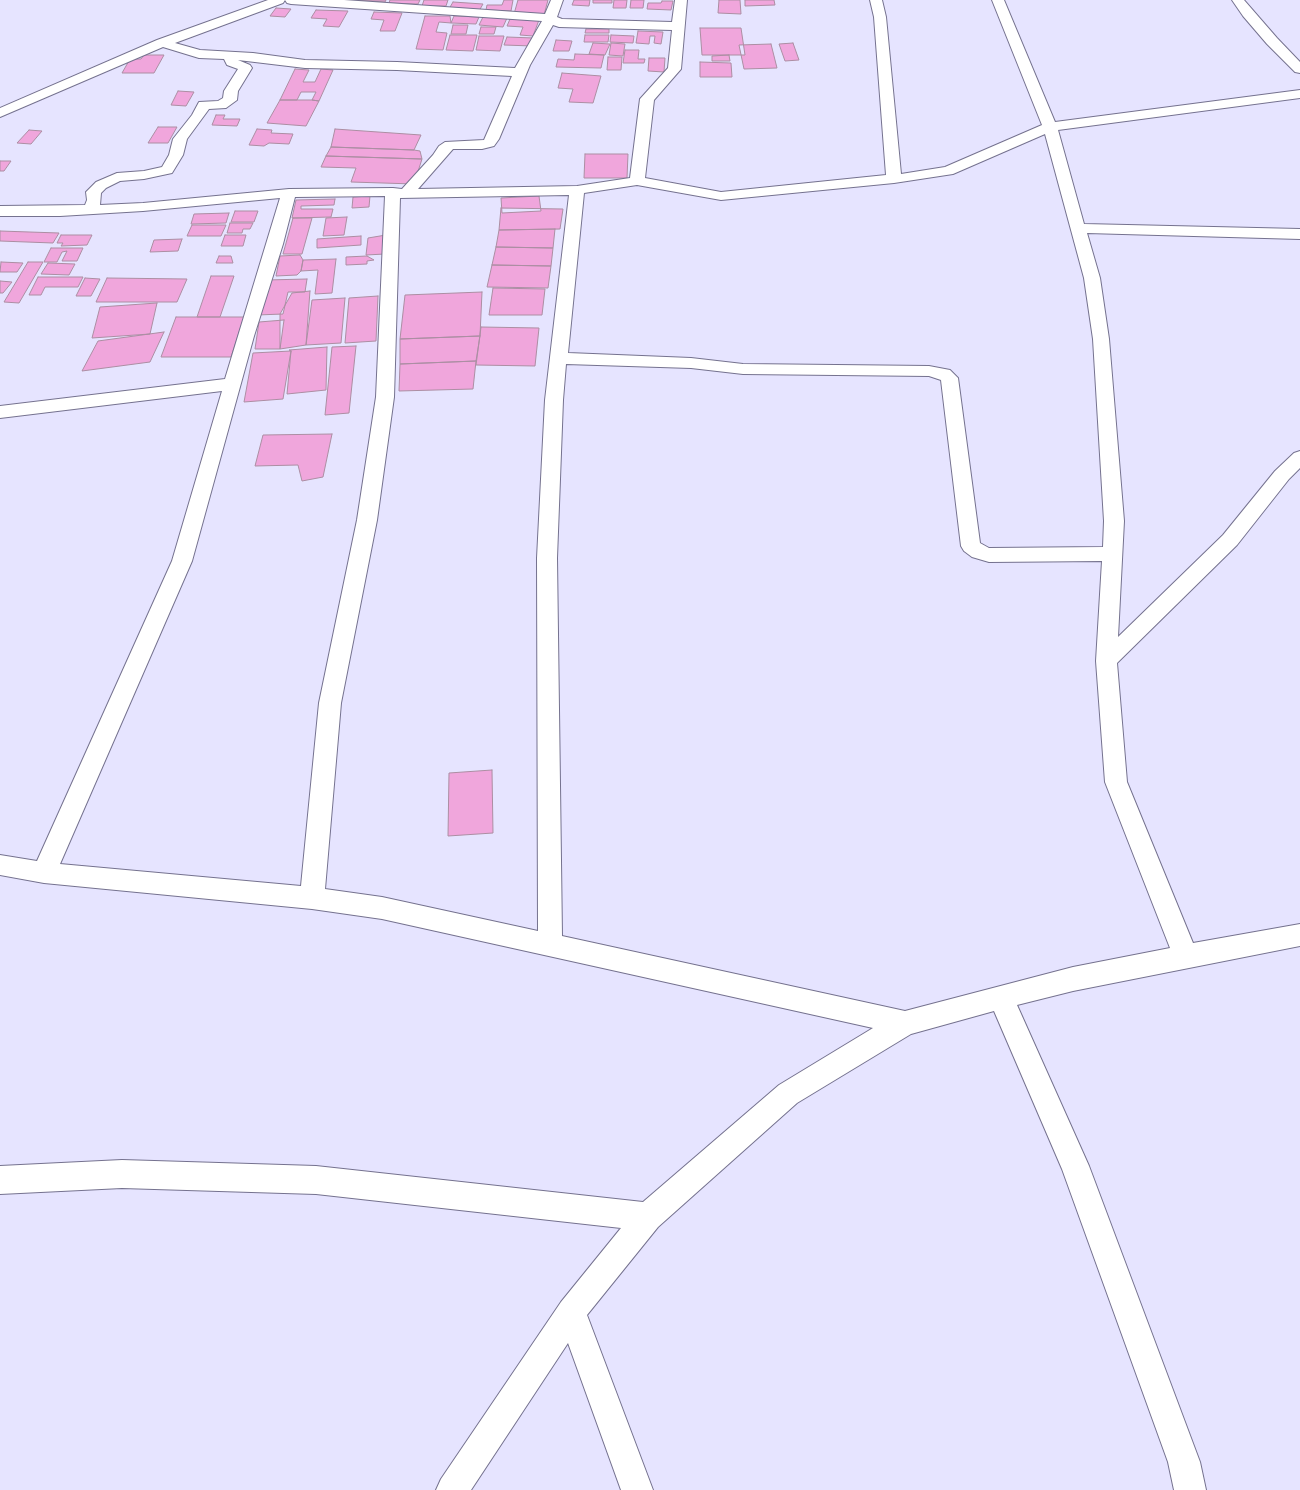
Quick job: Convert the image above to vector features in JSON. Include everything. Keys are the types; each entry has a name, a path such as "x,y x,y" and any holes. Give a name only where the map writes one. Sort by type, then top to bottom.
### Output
{"street":[{"path":"0,113 162,42 279,0"},
{"path":"291,0 550,18 559,23 679,26"},
{"path":"312,898 330,703 367,520 385,397 399,193 439,157 444,149 450,146 482,145 489,143 494,135 520,72 550,18 557,0"},
{"path":"637,181 647,99 674,69 681,0"},
{"path":"876,0 880,17 894,179"},
{"path":"998,0 1050,127 1092,278 1101,339 1114,521 1106,661 1116,782 1186,956"},
{"path":"1238,0 1247,13 1272,41 1300,68"},
{"path":"162,42 200,54 253,57 305,64 397,66 520,72"},
{"path":"91,210 94,200 93,192 101,184 117,177 144,175 167,170 176,155 180,139 198,116 204,105 221,105 230,100 232,91 245,68 232,62 230,56"},
{"path":"0,211 91,210 143,207 289,193 577,190 637,181 721,196 894,179 948,171 1050,127 1300,94"},
{"path":"550,945 547,558 554,400 560,358 577,190"},
{"path":"44,873 182,561 232,384 289,193"},
{"path":"1078,228 1300,234"},
{"path":"560,358 691,363 743,369 929,371 944,374 949,378 971,546 979,552 990,555 1112,554"},
{"path":"0,412 232,384"},
{"path":"1106,661 1230,540 1282,476 1300,457"},
{"path":"2,872 44,873 312,898 382,908 905,1023"},
{"path":"452,1490 571,1312 648,1217 788,1094 905,1023 1073,979 1300,935"},
{"path":"1001,998 1075,1166 1184,1462 1190,1490"},
{"path":"0,1180 122,1174 316,1180 648,1217"},
{"path":"571,1312 637,1490"}],"building":[{"path":"353,0 386,0 385,2"},
{"path":"390,0 420,0 418,4 389,3"},
{"path":"424,0 448,0 446,6 422,6"},
{"path":"504,0 513,0 511,11 486,10 487,5 502,5"},
{"path":"518,0 548,0 544,15 514,14"},
{"path":"574,0 590,0 589,6 572,5"},
{"path":"593,0 612,0 612,3 593,3"},
{"path":"614,0 627,0 626,8 613,8"},
{"path":"631,0 644,0 643,8 630,8"},
{"path":"719,0 740,0 741,14 718,13"},
{"path":"745,0 774,0 775,5 745,6"},
{"path":"662,1 673,1 671,10 647,9 648,3 661,3"},
{"path":"453,2 483,4 479,11 449,9"},
{"path":"276,8 291,9 285,17 270,16"},
{"path":"316,10 348,11 339,27 323,26 327,19 311,18"},
{"path":"374,12 402,13 395,31 380,31 384,20 371,19"},
{"path":"425,16 450,16 451,23 439,22 436,32 447,33 443,50 416,49"},
{"path":"454,16 479,17 476,24 451,23"},
{"path":"483,17 507,18 503,27 479,25"},
{"path":"510,19 539,20 533,36 520,35 523,27 507,26"},
{"path":"453,25 468,25 466,34 451,34"},
{"path":"481,27 496,27 494,34 479,34"},
{"path":"700,28 741,28 745,55 702,55"},
{"path":"586,29 609,29 609,33 585,33"},
{"path":"638,31 663,32 661,44 654,43 655,36 650,36 649,44 636,43"},
{"path":"450,35 477,35 473,51 446,50"},
{"path":"585,35 609,35 608,42 584,42"},
{"path":"611,35 634,36 633,43 610,42"},
{"path":"479,36 504,36 500,51 476,50"},
{"path":"507,37 534,38 532,46 504,45"},
{"path":"556,40 572,41 569,51 553,51"},
{"path":"593,43 610,44 605,55 589,54"},
{"path":"611,43 625,44 623,56 609,55"},
{"path":"793,43 799,60 785,61 779,44"},
{"path":"771,44 777,68 744,69 739,45"},
{"path":"625,50 639,50 638,59 645,59 644,63 623,63"},
{"path":"575,54 604,55 601,68 556,67 558,59 574,60"},
{"path":"144,55 164,55 154,73 122,73 130,59 141,59"},
{"path":"729,55 730,61 712,61 712,56"},
{"path":"608,57 622,57 621,70 607,70"},
{"path":"649,58 665,58 664,72 648,71"},
{"path":"700,62 731,63 732,77 700,77"},
{"path":"295,69 309,70 303,82 315,82 321,69 333,70 319,101 312,100 316,92 301,92 297,100 280,100"},
{"path":"562,73 601,76 593,103 569,102 573,89 558,88"},
{"path":"178,91 194,92 186,106 171,105"},
{"path":"280,100 319,101 306,126 267,123"},
{"path":"216,115 225,115 223,119 240,119 237,126 212,125"},
{"path":"158,127 177,127 168,143 148,143"},
{"path":"257,129 272,130 271,133 293,134 289,144 269,143 264,146 249,145"},
{"path":"335,129 421,135 414,150 331,147"},
{"path":"29,130 42,131 31,144 17,143"},
{"path":"331,147 414,150 420,151 422,159 326,156"},
{"path":"585,154 628,154 627,178 584,178"},
{"path":"326,156 422,159 414,184 351,182 356,168 321,167"},
{"path":"0,161 11,161 4,171 0,171"},
{"path":"370,196 369,207 352,208 353,197"},
{"path":"539,196 541,211 502,213 501,198"},
{"path":"335,199 334,205 301,206 301,209 333,209 331,217 292,218 296,200"},
{"path":"501,208 563,209 560,229 499,230"},
{"path":"235,211 258,211 254,222 231,222"},
{"path":"229,213 226,223 191,224 194,214"},
{"path":"347,217 344,235 323,236 326,218"},
{"path":"293,218 312,218 302,254 283,254"},
{"path":"230,223 253,223 250,229 243,229 242,233 227,233"},
{"path":"192,225 226,225 221,236 187,236"},
{"path":"555,229 553,248 496,247 499,230"},
{"path":"0,231 59,233 53,243 0,241"},
{"path":"61,235 92,235 87,245 61,246 63,243 57,243"},
{"path":"225,235 246,235 243,246 221,246"},
{"path":"386,235 385,254 366,255 368,238"},
{"path":"361,236 361,245 317,248 317,239"},
{"path":"182,239 178,251 150,252 154,240"},
{"path":"496,247 553,248 551,266 492,265"},
{"path":"51,248 83,248 77,261 62,261 67,251 62,252 57,262 44,262"},
{"path":"300,255 303,260 301,271 297,275 276,276 280,256"},
{"path":"219,256 231,256 233,263 216,263"},
{"path":"367,256 374,260 367,261 367,264 346,265 346,257"},
{"path":"336,259 332,293 315,294 318,270 301,271 303,260"},
{"path":"1,262 23,263 17,272 0,272"},
{"path":"28,262 43,262 19,303 4,302"},
{"path":"48,263 75,264 69,275 41,274"},
{"path":"492,265 551,266 548,288 487,287"},
{"path":"211,276 234,276 220,317 197,317"},
{"path":"38,277 83,277 78,287 45,287 41,295 29,295"},
{"path":"85,278 100,279 91,296 76,296"},
{"path":"107,278 187,279 177,302 96,302"},
{"path":"307,279 305,292 288,292 283,314 257,315 266,280"},
{"path":"0,281 12,282 3,293 0,293"},
{"path":"493,288 545,289 542,315 489,315"},
{"path":"310,291 306,345 280,349 280,314 292,293"},
{"path":"482,292 480,336 400,339 405,295"},
{"path":"378,296 376,341 345,343 349,298"},
{"path":"345,298 341,343 306,345 312,300"},
{"path":"157,303 150,334 92,338 100,307"},
{"path":"176,317 244,317 231,357 161,357"},
{"path":"284,320 280,349 255,349 259,322"},
{"path":"481,327 539,328 535,366 476,365"},
{"path":"164,332 150,362 82,371 98,341"},
{"path":"480,336 476,361 400,364 400,339"},
{"path":"356,346 349,413 325,415 332,347"},
{"path":"327,347 326,390 287,394 291,351 289,350"},
{"path":"291,351 283,399 244,402 253,353"},
{"path":"476,361 473,389 399,391 400,364"},
{"path":"332,434 323,477 302,481 298,465 255,466 263,435"},
{"path":"492,770 493,833 448,836 449,773"}]}
